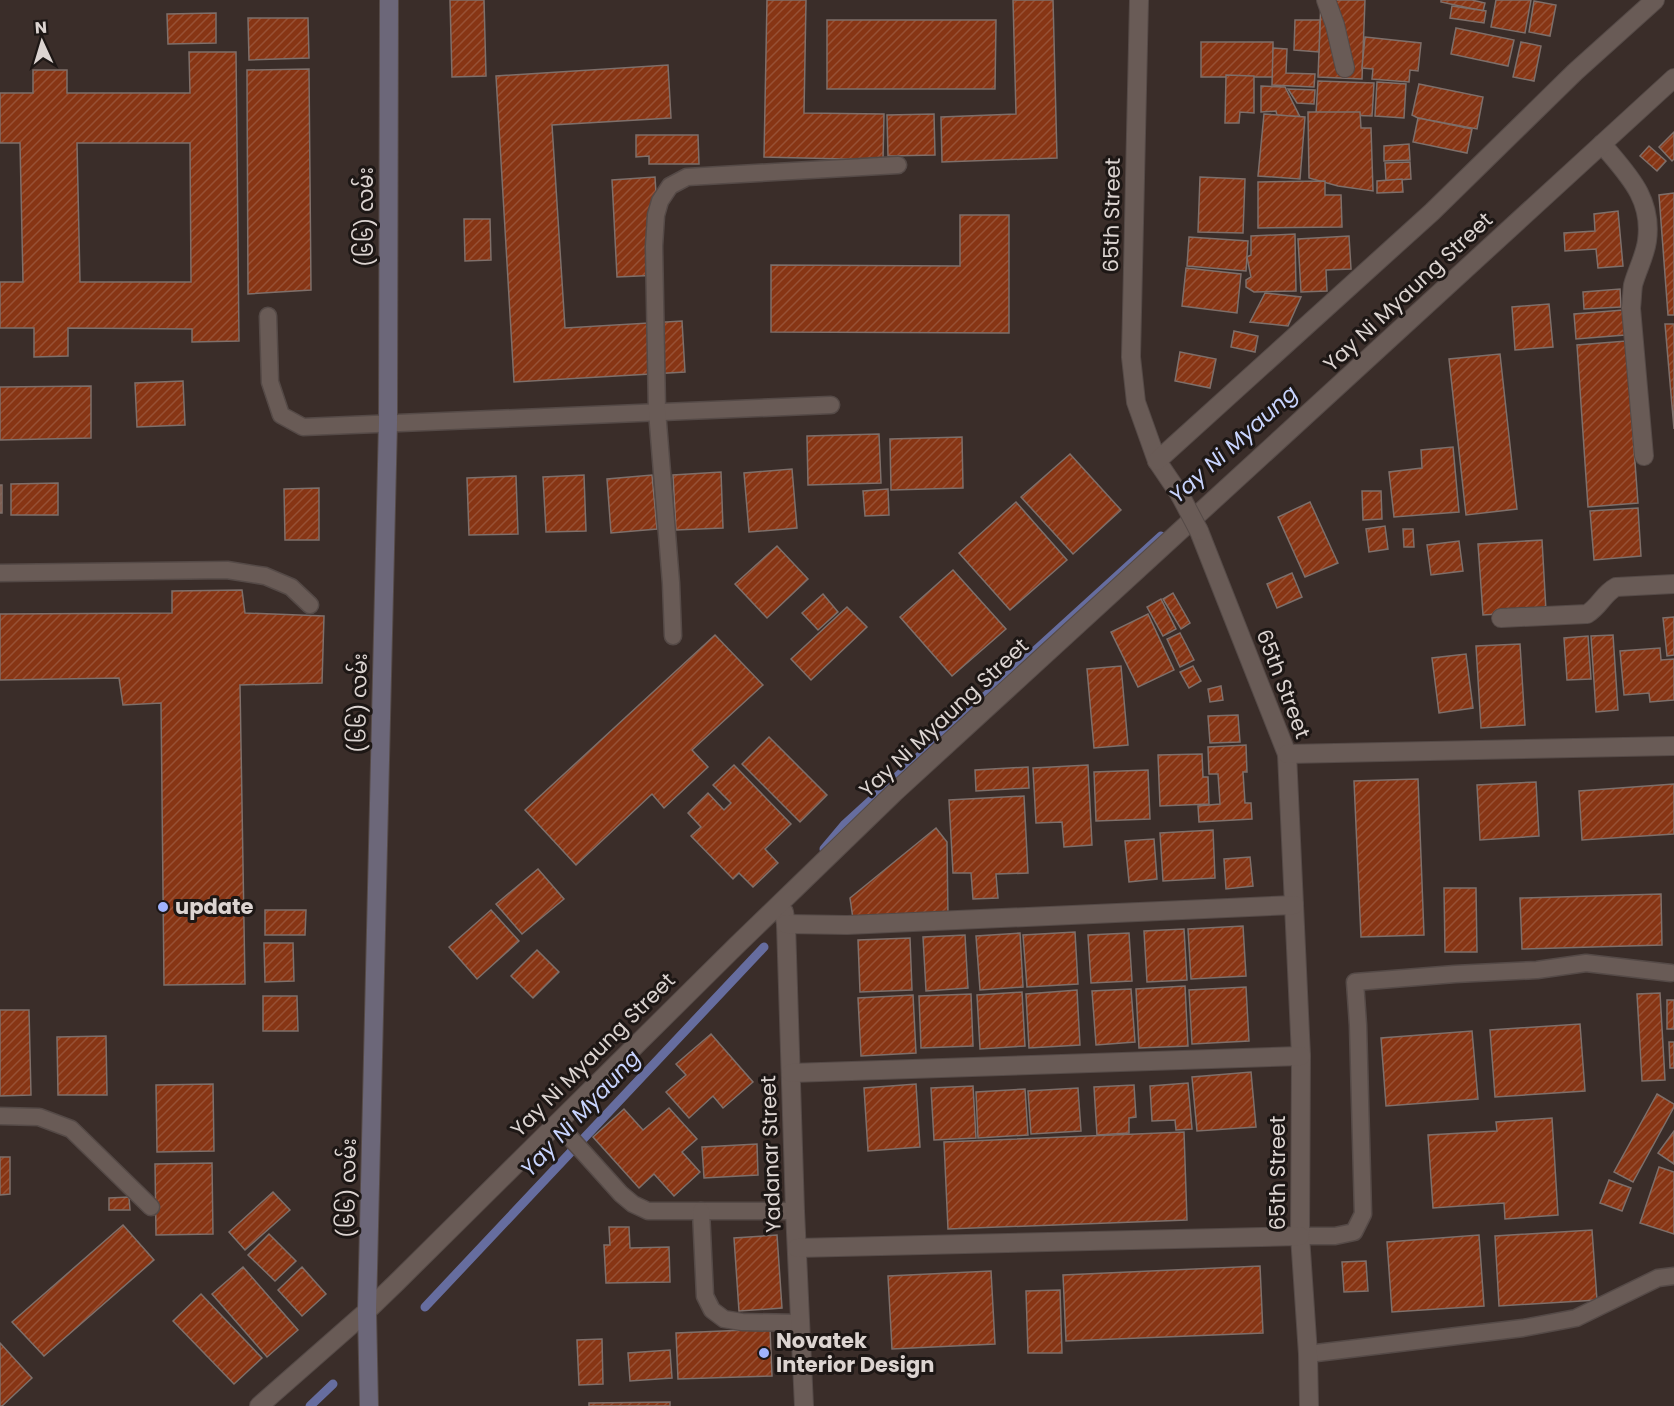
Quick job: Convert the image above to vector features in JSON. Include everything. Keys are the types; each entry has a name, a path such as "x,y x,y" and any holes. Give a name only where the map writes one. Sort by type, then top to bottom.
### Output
{"street":[{"name":"(၆၆) လမ်း","path":"369,1406 367,1311 388,422 388,0"},
{"name":"65th Street","path":"1139,0 1131,357 1136,402 1157,461 1180,495 1199,531 1287,754 1301,1056 1300,1236 1310,1406"},
{"path":"1326,0 1335,25 1345,68"},
{"path":"1157,461 1432,213 1575,72 1655,0"},
{"name":"Yay Ni Myaung Street","path":"259,1406 367,1311 781,901 894,793 1674,78"},
{"path":"1602,144 1633,182 1645,202 1647,241 1633,288 1631,308 1644,456"},
{"path":"1501,618 1587,614 1594,610 1609,591 1616,587 1674,584"},
{"path":"1287,754 1674,746"},
{"name":"Yadanar Street","path":"781,901 786,924 804,1406"},
{"path":"786,924 847,925 1294,905"},
{"path":"791,1073 1301,1056"},
{"path":"797,1248 1300,1236"}],"lane":[{"path":"674,636 657,411 654,246 656,215 660,201 670,186 687,177 898,165"},
{"path":"268,316 270,382 281,415 303,427 831,405"},
{"path":"0,573 227,570 265,576 291,587 310,605"},
{"path":"1300,1236 1335,1236 1354,1232 1363,1214 1355,982 1537,970 1586,963 1671,973"},
{"path":"0,1116 39,1117 71,1129 151,1207"},
{"path":"557,1123 621,1194 633,1204 648,1211 795,1211"},
{"path":"701,1211 705,1296 712,1310 723,1319 742,1322 801,1323"},
{"path":"1308,1354 1523,1328 1576,1318 1658,1278 1674,1276"}],"building":[{"path":"450,0 484,0 486,76 452,77"},
{"path":"767,0 806,0 804,113 884,114 883,160 764,157"},
{"path":"1013,0 1053,0 1057,158 942,162 941,117 1016,114"},
{"path":"1321,0 1365,0 1362,79 1318,77"},
{"path":"1441,0 1472,0 1485,3 1483,11 1441,2"},
{"path":"1496,0 1531,0 1525,33 1491,27"},
{"path":"1534,1 1556,5 1550,36 1529,32"},
{"path":"1452,6 1486,11 1484,23 1450,18"},
{"path":"216,13 216,43 168,44 167,14"},
{"path":"248,18 308,18 309,58 249,60"},
{"path":"827,20 996,20 995,89 827,89"},
{"path":"1295,20 1320,20 1319,52 1294,50"},
{"path":"1456,28 1514,40 1508,66 1451,54"},
{"path":"1365,37 1421,43 1418,71 1410,70 1409,82 1372,79 1373,69 1362,68"},
{"path":"1201,42 1273,42 1273,77 1201,77"},
{"path":"1521,42 1541,46 1534,81 1513,77"},
{"path":"1273,48 1287,49 1286,73 1315,74 1314,87 1272,85"},
{"path":"189,52 236,52 239,341 192,342 192,329 68,328 68,356 34,357 34,328 0,328 0,282 23,282 20,143 0,143 0,93 33,93 33,70 67,70 67,93 190,93","holes":["77,143 190,143 191,282 80,282"]},
{"path":"668,65 671,118 552,125 565,328 682,321 685,372 514,382 496,76"},
{"path":"309,69 311,290 248,294 247,70"},
{"path":"1226,75 1254,76 1254,113 1240,112 1239,123 1225,123"},
{"path":"1318,81 1374,83 1372,116 1316,114"},
{"path":"1377,82 1406,84 1404,118 1375,116"},
{"path":"1419,84 1483,97 1477,129 1412,115"},
{"path":"1261,86 1285,87 1300,117 1277,115 1276,111 1261,112"},
{"path":"1288,89 1315,90 1314,104 1297,103"},
{"path":"1308,112 1360,112 1361,128 1371,128 1373,191 1338,186 1309,178"},
{"path":"934,114 935,155 888,156 887,115"},
{"path":"1264,114 1305,117 1300,179 1258,176"},
{"path":"1418,118 1472,129 1467,153 1413,142"},
{"path":"1674,132 1674,159 1672,161 1659,147"},
{"path":"636,135 698,135 699,164 649,164 649,156 636,157"},
{"path":"1409,144 1410,160 1384,161 1384,146"},
{"path":"1649,146 1666,161 1657,171 1640,156"},
{"path":"1410,162 1411,179 1386,181 1385,163"},
{"path":"655,177 661,275 617,277 612,180"},
{"path":"1200,177 1245,179 1243,233 1198,232"},
{"path":"1402,179 1403,192 1377,193 1377,181"},
{"path":"1325,181 1325,195 1341,195 1342,227 1258,228 1258,182"},
{"path":"1674,193 1674,315 1668,315 1659,195"},
{"path":"1618,211 1623,266 1598,268 1596,249 1565,251 1564,233 1595,231 1594,214"},
{"path":"960,215 1009,215 1009,333 771,332 771,265 960,266"},
{"path":"464,219 490,219 491,260 465,261"},
{"path":"1295,234 1296,291 1254,292 1246,287 1246,280 1251,277 1247,257 1251,255 1251,236"},
{"path":"1349,236 1351,269 1326,270 1327,291 1301,292 1298,239"},
{"path":"1189,237 1248,241 1246,271 1187,266"},
{"path":"1186,268 1241,274 1237,313 1182,306"},
{"path":"1620,289 1621,307 1584,309 1583,292"},
{"path":"1265,293 1301,297 1288,326 1250,322"},
{"path":"1549,304 1553,347 1515,350 1512,307"},
{"path":"1623,310 1625,335 1576,339 1574,314"},
{"path":"1665,324 1674,324 1674,429"},
{"path":"1234,331 1258,336 1255,352 1231,347"},
{"path":"1626,341 1638,503 1588,507 1577,345"},
{"path":"1180,352 1216,359 1210,388 1175,381"},
{"path":"1500,354 1517,509 1466,515 1449,359"},
{"path":"183,381 185,425 137,427 135,383"},
{"path":"91,386 91,438 0,440 0,387"},
{"path":"879,434 881,483 808,485 807,436"},
{"path":"962,437 963,488 891,490 890,439"},
{"path":"1453,447 1459,512 1394,517 1389,472 1422,468 1421,450"},
{"path":"1070,454 1121,510 1073,554 1021,497"},
{"path":"792,469 797,528 749,532 744,473"},
{"path":"721,472 723,528 676,530 673,475"},
{"path":"584,475 586,531 546,532 543,477"},
{"path":"652,475 657,529 611,533 607,479"},
{"path":"516,476 518,534 469,535 467,478"},
{"path":"58,483 58,515 11,515 11,484"},
{"path":"0,485 2,485 2,513 0,513"},
{"path":"319,488 319,540 285,540 284,489"},
{"path":"888,489 889,515 865,516 863,491"},
{"path":"1362,491 1381,491 1382,519 1363,520"},
{"path":"1016,502 1067,560 1010,610 959,553"},
{"path":"1310,502 1338,563 1305,577 1278,517"},
{"path":"1638,508 1641,556 1594,560 1590,511"},
{"path":"1385,526 1388,549 1369,552 1366,529"},
{"path":"1403,529 1413,529 1414,547 1404,547"},
{"path":"1542,540 1546,611 1483,615 1478,544"},
{"path":"1459,541 1463,571 1431,575 1427,545"},
{"path":"777,546 808,579 767,618 735,584"},
{"path":"953,570 1006,629 952,676 900,617"},
{"path":"1292,573 1302,597 1277,608 1267,584"},
{"path":"242,590 245,613 324,616 322,683 240,685 245,984 164,985 161,703 123,705 119,678 0,680 0,614 172,613 172,591"},
{"path":"1173,593 1190,623 1181,629 1163,599"},
{"path":"823,594 838,612 818,630 802,613"},
{"path":"1161,599 1176,629 1163,636 1147,607"},
{"path":"847,607 867,627 811,680 791,659"},
{"path":"1148,614 1174,670 1138,687 1111,632"},
{"path":"1674,617 1674,655 1667,656 1663,618"},
{"path":"1180,633 1194,660 1180,667 1167,639"},
{"path":"715,635 763,685 692,750 708,767 664,808 652,794 576,865 525,810"},
{"path":"1613,635 1618,710 1596,712 1591,636"},
{"path":"1588,636 1591,679 1567,680 1564,638"},
{"path":"1520,644 1525,725 1481,728 1476,646"},
{"path":"1660,648 1661,660 1674,659 1674,700 1650,702 1649,693 1624,695 1620,651"},
{"path":"1466,654 1473,708 1439,713 1432,658"},
{"path":"1121,666 1128,745 1094,748 1087,669"},
{"path":"1193,666 1201,681 1189,688 1180,672"},
{"path":"1221,686 1223,700 1210,702 1208,689"},
{"path":"1238,715 1240,742 1210,743 1208,716"},
{"path":"769,737 827,795 800,822 742,764"},
{"path":"1246,745 1247,772 1243,772 1245,803 1251,803 1252,819 1199,822 1198,806 1220,804 1218,774 1209,774 1208,747"},
{"path":"1202,754 1203,777 1208,777 1209,804 1160,806 1158,755"},
{"path":"734,765 791,824 765,849 778,863 753,887 739,873 733,879 691,836 701,827 688,813 708,793 724,810 731,803 713,785"},
{"path":"1088,765 1092,845 1064,847 1062,822 1036,823 1033,768"},
{"path":"1028,767 1029,788 976,791 975,770"},
{"path":"1148,770 1150,819 1096,821 1094,772"},
{"path":"1418,779 1424,935 1361,937 1354,781"},
{"path":"1536,782 1539,836 1480,840 1477,785"},
{"path":"1674,784 1674,834 1582,840 1579,791"},
{"path":"1024,796 1028,873 996,874 998,898 973,899 971,873 953,873 949,800"},
{"path":"936,828 947,842 948,917 853,919 850,898"},
{"path":"1213,830 1215,878 1163,881 1160,833"},
{"path":"1154,839 1157,879 1129,882 1125,841"},
{"path":"1250,857 1253,886 1226,889 1224,859"},
{"path":"538,869 564,899 522,934 496,904"},
{"path":"1444,888 1476,888 1477,952 1445,952"},
{"path":"1661,894 1662,945 1522,949 1520,898"},
{"path":"265,910 306,910 305,935 265,935"},
{"path":"491,910 519,941 477,979 449,947"},
{"path":"1243,926 1246,976 1191,979 1188,929"},
{"path":"1184,929 1187,980 1147,982 1144,931"},
{"path":"1075,932 1078,984 1027,987 1023,935"},
{"path":"1020,933 1023,987 980,990 976,936"},
{"path":"1129,933 1132,981 1091,983 1088,935"},
{"path":"965,935 968,988 926,991 923,937"},
{"path":"910,938 912,990 860,992 858,940"},
{"path":"264,943 293,943 294,981 265,982"},
{"path":"537,950 559,972 533,998 511,976"},
{"path":"1185,986 1188,1046 1139,1048 1136,989"},
{"path":"1246,987 1249,1041 1192,1044 1189,990"},
{"path":"1131,989 1135,1042 1096,1045 1092,991"},
{"path":"1077,990 1080,1045 1029,1048 1026,994"},
{"path":"1022,992 1025,1046 980,1049 977,995"},
{"path":"1660,993 1665,1080 1642,1081 1637,994"},
{"path":"971,994 973,1046 921,1048 919,996"},
{"path":"913,995 916,1053 861,1056 858,998"},
{"path":"263,996 297,996 298,1031 263,1031"},
{"path":"1667,1000 1674,1000 1674,1029 1667,1029"},
{"path":"0,1010 29,1010 31,1095 0,1096"},
{"path":"1580,1024 1585,1091 1495,1097 1490,1030"},
{"path":"1472,1031 1478,1099 1386,1106 1381,1038"},
{"path":"711,1034 753,1082 723,1108 713,1096 689,1118 666,1092 686,1075 676,1064"},
{"path":"106,1036 107,1095 58,1095 57,1037"},
{"path":"1669,1042 1674,1042 1674,1068 1670,1068"},
{"path":"1251,1072 1256,1127 1197,1131 1192,1077"},
{"path":"1188,1083 1192,1129 1176,1130 1175,1120 1152,1121 1150,1086"},
{"path":"213,1084 214,1151 157,1152 156,1085"},
{"path":"916,1084 920,1147 868,1151 864,1088"},
{"path":"1134,1085 1136,1117 1129,1118 1129,1133 1097,1135 1094,1087"},
{"path":"973,1086 976,1138 934,1140 931,1088"},
{"path":"1078,1088 1081,1131 1031,1134 1028,1091"},
{"path":"1025,1089 1028,1135 978,1138 976,1092"},
{"path":"1657,1094 1674,1104 1674,1107 1633,1182 1614,1172"},
{"path":"669,1108 697,1139 682,1152 700,1172 674,1196 654,1174 639,1188 593,1137 624,1109 643,1130"},
{"path":"1552,1118 1558,1215 1505,1219 1504,1203 1433,1208 1428,1135 1497,1131 1496,1122"},
{"path":"1674,1131 1674,1164 1658,1153"},
{"path":"1184,1132 1187,1220 948,1229 944,1142"},
{"path":"757,1144 758,1175 704,1178 702,1147"},
{"path":"0,1157 10,1157 10,1194 0,1195"},
{"path":"212,1163 213,1234 156,1235 155,1164"},
{"path":"1659,1167 1674,1172 1674,1234 1640,1223"},
{"path":"1609,1180 1631,1188 1622,1211 1600,1203"},
{"path":"273,1192 290,1210 245,1250 229,1232"},
{"path":"129,1197 130,1210 109,1210 109,1198"},
{"path":"123,1225 154,1260 44,1356 12,1322"},
{"path":"609,1227 629,1227 630,1248 669,1247 670,1282 606,1283 604,1245 610,1245"},
{"path":"1592,1230 1597,1300 1499,1306 1495,1236"},
{"path":"269,1234 296,1261 275,1281 248,1255"},
{"path":"777,1235 782,1308 739,1311 734,1238"},
{"path":"1479,1235 1484,1306 1392,1312 1387,1242"},
{"path":"1366,1261 1368,1291 1344,1292 1342,1262"},
{"path":"1260,1266 1263,1333 1066,1341 1063,1275"},
{"path":"243,1267 298,1330 267,1357 212,1294"},
{"path":"302,1267 326,1294 302,1316 278,1290"},
{"path":"991,1271 995,1344 892,1349 888,1276"},
{"path":"1060,1290 1062,1353 1028,1353 1026,1291"},
{"path":"201,1294 262,1358 234,1384 173,1321"},
{"path":"770,1329 772,1376 678,1379 676,1333"},
{"path":"602,1339 603,1384 579,1385 577,1340"},
{"path":"0,1343 32,1378 2,1406 0,1406"},
{"path":"670,1350 672,1378 630,1381 628,1353"},
{"path":"670,1402 670,1406 589,1406 589,1403"}],"waterway":[{"name":"Yay Ni Myaung","path":"824,849 845,824 1161,536"},
{"name":"Yay Ni Myaung","path":"425,1307 764,947"},
{"name":"Yay Ni Myaung","path":"310,1406 333,1384"}],"place":[{"name":"update","path":"163,907"},
{"name":"Novatek Interior Design","path":"764,1353"}]}
